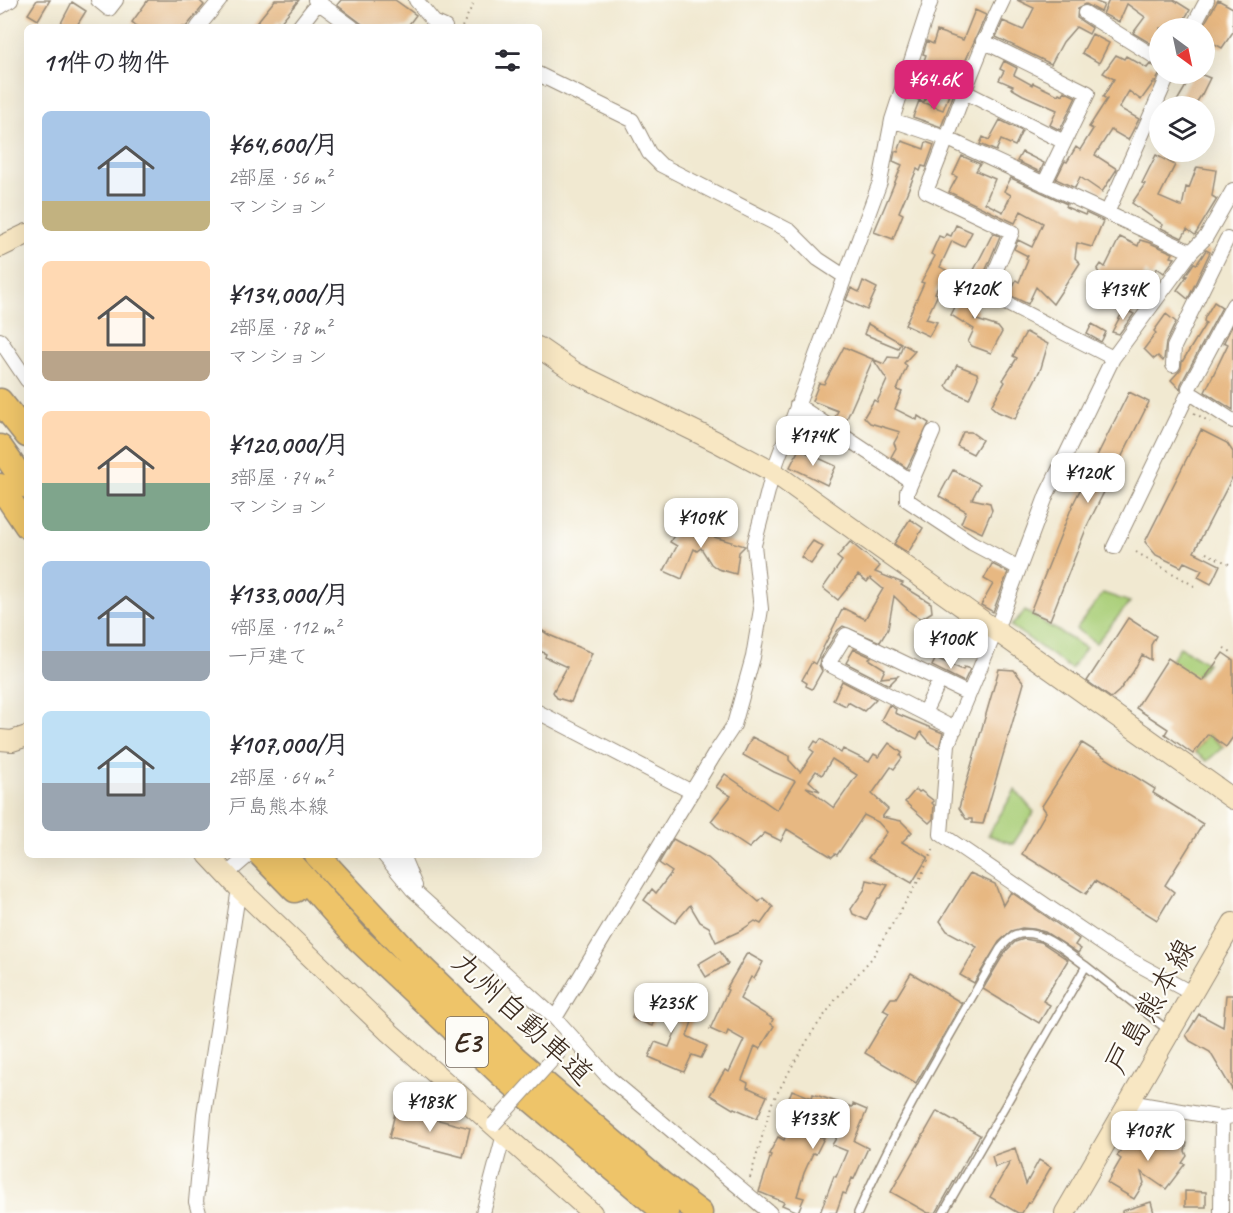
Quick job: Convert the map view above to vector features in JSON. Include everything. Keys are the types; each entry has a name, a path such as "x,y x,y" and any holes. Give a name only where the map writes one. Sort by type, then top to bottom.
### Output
{"highway":[{"path":"0,401 24,431"},
{"path":"0,447 24,482"},
{"path":"0,486 24,522"},
{"path":"264,858 351,948 502,1075"},
{"name":"九州自動車道","path":"287,858 359,940 502,1075 666,1213"},
{"name":"九州自動車道","path":"320,858 418,964 516,1059 662,1184 700,1213"},
{"path":"334,858 369,909"}],"street":[{"path":"0,7 10,0"},
{"path":"98,0 109,9 116,0"},
{"path":"200,24 220,0"},
{"path":"416,0 436,24"},
{"path":"555,1018 734,725 753,657 761,609 754,545 773,472 880,182 892,120 931,0"},
{"path":"1003,0 983,41 948,139 926,191 1012,232 986,293 1113,358"},
{"path":"1197,18 1207,0"},
{"path":"301,24 318,1 348,24"},
{"path":"1085,14 1149,53"},
{"path":"983,41 1088,93 1044,184"},
{"path":"542,76 632,120 650,153 661,165 790,231 818,259 844,276"},
{"path":"1107,213 1164,84"},
{"path":"965,92 1064,142"},
{"path":"892,120 948,139 1191,252"},
{"path":"1193,994 1110,949 941,834 948,744 996,630 1047,494 1113,358 1191,252 1206,237 1233,190"},
{"path":"0,248 24,236"},
{"path":"1173,365 1174,347 1230,240 1206,237"},
{"path":"1191,396 1190,388 1233,304"},
{"path":"0,340 24,376"},
{"path":"542,350 576,373 773,472 1233,799"},
{"path":"1114,547 1187,396 1195,396 1233,421"},
{"path":"797,405 911,482"},
{"path":"933,432 907,492 908,500 972,543 1019,568"},
{"path":"955,729 828,664 846,635 969,694"},
{"path":"924,713 940,680"},
{"path":"542,714 692,792"},
{"path":"0,740 12,741 24,737"},
{"path":"211,858 389,1032 592,1213"},
{"path":"199,1213 196,1202 204,1114 233,877 247,858"},
{"path":"387,858 420,896 555,1018 609,1078 770,1213"},
{"path":"403,858 420,896"},
{"name":"戸島熊本線","path":"1065,1213 1233,923"},
{"path":"483,1213 499,1129 573,1037"},
{"path":"1129,1102 1228,1117 1221,1213"}],"lane":[{"path":"858,1213 875,1174 911,1106 1000,949 1012,937 1024,933 1035,933 1086,966 1170,1032"},
{"path":"943,1213 1086,966"}],"path":[{"path":"463,24 475,0"},
{"path":"1136,552 1196,587"},
{"path":"1206,553 1231,565"},
{"path":"1224,648 1233,653"},
{"path":"745,1192 772,1102 813,1031 872,958 920,878 941,834"}],"green space":[{"path":"1103,593 1130,602 1096,643 1076,629"},
{"path":"1025,611 1086,648 1071,669 1011,626"},
{"path":"1180,647 1207,663 1195,678 1171,660"},
{"path":"1208,734 1223,747 1207,761 1195,752"},
{"path":"1015,790 1034,812 1013,844 988,835"}],"building":[{"path":"37,0 50,0 38,20 28,14"},
{"path":"148,0 199,0 204,5 188,24 134,24 132,22"},
{"path":"275,0 299,0 280,23 278,21 276,24 255,24"},
{"path":"341,0 395,0 416,15 409,24 362,24 337,5"},
{"path":"1017,0 1092,0 1104,5 1101,12 1086,4 1078,8 1077,18 1092,28 1089,34 1076,27 1063,42 1051,64 996,37 1003,21 1023,30 1034,8"},
{"path":"1109,0 1174,0 1190,10 1185,18 1149,18 1149,42 1133,33 1145,17 1127,4 1119,22 1103,14"},
{"path":"1218,0 1233,8 1233,32 1222,48 1215,44 1215,18 1208,18"},
{"path":"72,2 86,11 78,24 61,24"},
{"path":"975,10 986,15 959,75 937,67 924,102 911,97 926,55 923,54 927,41 933,44 937,31 963,40"},
{"path":"1092,34 1109,43 1099,63 1082,53"},
{"path":"1116,55 1124,59 1126,56 1147,68 1149,65 1149,84 1153,84 1141,100 1129,91 1119,108 1139,119 1128,140 1111,130 1095,155 1117,169 1102,192 1080,177 1075,188 1056,179 1065,161 1067,162 1076,147 1080,150 1093,129 1089,127 1107,99 1103,97 1114,79 1103,73"},
{"path":"1004,61 1017,68 1014,75 1032,85 1033,83 1058,95 1059,93 1063,95 1064,91 1076,97 1060,130 1050,125 1057,110 1023,95 1011,88 1013,86 999,80 1004,71 1000,69"},
{"path":"954,82 958,83 941,127 913,117 919,101 943,110"},
{"path":"1187,84 1207,84 1201,96 1180,96"},
{"path":"1000,120 1022,131 1015,146 1001,140 996,151 980,144 983,137 989,140"},
{"path":"902,141 924,149 926,142 934,145 926,167 922,166 920,171 917,169 899,212 903,214 893,239 874,232 902,165 893,161 895,151 898,152"},
{"path":"1022,152 1044,163 1040,172 1017,161"},
{"path":"962,156 980,164 976,171 995,179 985,203 1003,212 1011,195 1004,191 1011,178 1067,204 1066,207 1103,221 1092,247 1077,243 1075,258 1080,263 1053,304 1036,287 1028,304 1009,295 1016,280 1019,282 1028,260 1026,259 1028,256 1014,249 1018,240 1032,247 1043,223 1021,211 1015,223 949,192 957,177 953,175"},
{"path":"1152,162 1169,162 1175,165 1159,197 1182,207 1186,187 1189,188 1197,167 1216,170 1212,196 1217,199 1195,235 1187,229 1182,238 1161,228 1163,225 1132,203 1145,184 1142,183"},
{"path":"956,225 972,232 964,247 952,241 940,267 946,270 926,319 937,322 929,336 905,325 924,283 921,282 935,256 931,254 939,236 944,238 946,234 951,236"},
{"path":"993,233 1000,236 982,279 972,274"},
{"path":"1120,237 1138,246 1140,240 1150,243 1173,253 1171,257 1175,258 1164,273 1157,268 1151,278 1146,271 1132,302 1108,291 1089,286 1098,281 1100,274 1097,270 1101,264 1105,267"},
{"path":"1206,250 1210,252 1188,299 1177,290 1194,263 1197,264"},
{"path":"964,278 977,284 968,305 977,311 974,319 998,327 1002,332 991,353 972,346 968,342 974,329 951,315 960,297 955,296"},
{"path":"863,281 877,288 867,310 846,300 851,288 859,292"},
{"path":"1214,302 1222,307 1180,389 1171,380 1181,369 1182,362 1206,323 1205,317"},
{"path":"1124,309 1134,314 1119,334 1112,332"},
{"path":"1166,314 1176,322 1166,343 1163,361 1158,356 1154,359 1144,349"},
{"path":"868,324 901,343 898,348 864,334"},
{"path":"1092,324 1106,332 1101,342 1087,334"},
{"path":"1233,324 1233,410 1205,392 1228,344 1224,342"},
{"path":"1026,332 1048,344 1041,368 1015,419 998,412 991,406 1005,382 1003,380 1017,358 1013,356"},
{"path":"903,344 915,351 904,363 907,366 897,390 902,392 895,409 917,420 918,416 929,423 907,468 891,457 896,448 894,443 900,432 870,423 864,417 874,400 877,402 887,380 873,359 884,364 888,357 898,358"},
{"path":"844,347 873,359 845,423 834,419 838,411 812,401 819,383 824,384"},
{"path":"957,365 977,373 978,378 969,399 946,386"},
{"path":"1129,392 1149,402 1088,524 1050,620 1030,612 1073,504"},
{"path":"1201,430 1227,443 1233,452 1233,476 1194,552 1220,565 1211,584 1198,577 1202,570 1184,562 1181,567 1156,555 1145,542"},
{"path":"963,432 971,432 982,440 973,454 957,446"},
{"path":"799,449 836,466 827,485 790,467"},
{"path":"953,470 980,484 972,499 990,503 992,510 982,533 961,523 966,511 939,496"},
{"path":"696,516 708,523 704,534 745,546 739,552 736,574 718,569 711,564 701,548 697,551 694,549 682,579 664,571 677,546 670,542 684,519 693,521"},
{"path":"910,519 923,528 908,553 894,544"},
{"path":"813,541 823,547 811,564 801,557"},
{"path":"850,542 880,566 875,572 903,583 901,585 931,603 932,612 921,619 911,613 894,596 888,629 880,642 843,626 838,630 820,659 819,665 822,671 812,689 802,680 812,662 815,664 843,608 865,619 883,589 870,578 867,582 858,575 838,600 823,588 842,561 837,557"},
{"path":"992,564 1008,572 993,612 981,605 993,584 984,579"},
{"path":"1128,618 1156,636 1151,645 1151,660 1142,655 1133,672 1111,698 1087,681"},
{"path":"542,631 592,653 571,702 557,698 553,692 567,667 545,657 546,654 542,652"},
{"path":"854,649 871,657 869,659 885,669 881,678 898,676 889,685 846,663"},
{"path":"1223,653 1233,660 1233,737 1226,747 1208,734 1193,754 1165,734 1168,729 1136,708 1168,658 1203,681"},
{"path":"936,658 963,670 964,667 970,669 964,682 932,666"},
{"path":"999,669 1014,670 1024,683 983,824 972,823 972,819 966,819 959,808"},
{"path":"842,681 876,699 864,711 848,702 846,706 833,700"},
{"path":"889,705 896,709 895,713 943,733 939,748 931,744 921,732 917,739 881,720"},
{"path":"752,737 789,756 789,760 800,772 814,752 810,749 815,741 818,743 821,739 841,753 843,749 869,762 874,754 879,757 889,743 902,753 900,756 902,758 894,769 891,767 872,794 888,809 882,817 901,821 912,832 902,842 928,857 912,883 868,858 887,832 878,822 864,815 837,855 832,857 787,829 781,841 765,833 749,848 716,826 711,821 731,796 716,787 725,774 777,810 795,781 743,755","holes":["832,759 857,775 834,808 806,787 820,791 809,781 816,771 822,775"]},
{"path":"1082,743 1155,789 1153,793 1203,824 1165,885 1174,892 1157,920 1095,881 1086,894 1022,854 1046,812 1042,806"},
{"path":"916,789 934,801 932,803 934,805 933,819 929,823 905,802"},
{"path":"673,839 708,858 759,902 763,898 773,907 761,924 755,921 716,942 709,927 700,922 690,905 675,923 644,900 652,889 656,893 672,872 659,863"},
{"path":"970,873 995,884 1003,905 1011,892 1079,939 1075,945 1081,949 1078,953 1045,932 1022,928 1011,931 999,942 974,983 960,975 977,947 947,931 940,921"},
{"path":"867,880 888,885 866,920 853,914 851,909 865,889"},
{"path":"1024,939 1041,942 1068,960 1043,1001 1050,1005 1039,1023 983,989 1005,952 1015,942"},
{"path":"720,951 728,964 706,977 698,964"},
{"path":"747,953 763,962 754,979 751,977 740,999 773,1019 771,1024 774,1026 760,1049 755,1046 742,1080 748,1083 747,1087 767,1096 757,1118 733,1109 710,1095 725,1070 729,1072 744,1040 728,1031 726,1036 710,1029 728,990 726,989"},
{"path":"911,973 962,1003 916,1083 865,1053 889,1013 883,1010 891,998 896,998"},
{"path":"647,993 694,1016 687,1036 707,1046 701,1058 692,1055 684,1072 649,1057 655,1042 669,1047 679,1023 657,1012 652,1026 632,1018 635,1009 640,1010"},
{"path":"1226,995 1233,995 1233,1091 1210,1052 1190,1041 1186,1035 1199,1014 1223,1027"},
{"path":"792,1090 812,1098 813,1094 867,1110 854,1141 868,1148 846,1194 843,1193 836,1213 820,1213 834,1176 836,1177 847,1151 832,1145 844,1125 821,1116 814,1134 824,1138 816,1154 813,1153 804,1173 797,1196 804,1198 798,1212 782,1205 784,1202 759,1192 771,1155 769,1154 778,1137 784,1140 794,1112 785,1108"},
{"path":"396,1109 470,1128 463,1157 389,1138"},
{"path":"937,1111 980,1135 936,1213 928,1213 891,1192"},
{"path":"1136,1125 1166,1143 1171,1133 1187,1143 1185,1151 1187,1156 1182,1163 1185,1164 1166,1189 1141,1172 1144,1183 1134,1199 1107,1183 1121,1159 1117,1156 1123,1146 1125,1147"},
{"path":"1015,1148 1026,1184 1039,1160 1051,1167 1022,1213 990,1197 1010,1162 995,1167 992,1156"},
{"path":"1185,1191 1206,1192 1206,1207 1185,1207"},
{"path":"1151,1202 1154,1213 1122,1213 1122,1211"}]}
